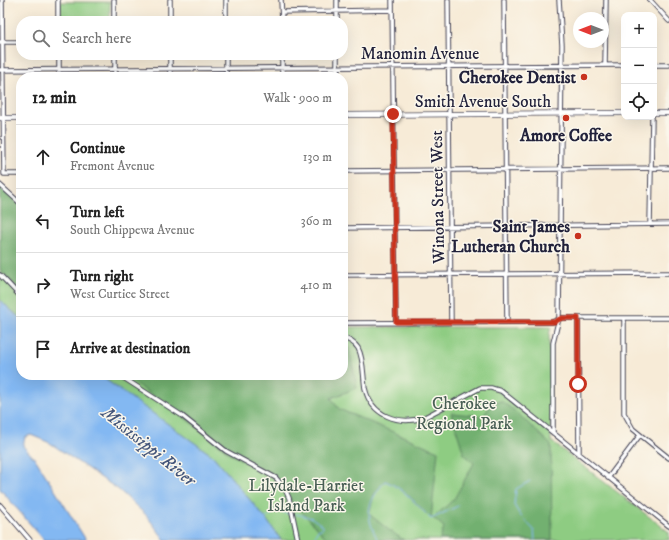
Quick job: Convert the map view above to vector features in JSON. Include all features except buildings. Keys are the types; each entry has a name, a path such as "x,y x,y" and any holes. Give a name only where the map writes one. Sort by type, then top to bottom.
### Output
{"main road":[{"name":"Smith Avenue South","path":"348,115 621,113"},
{"path":"657,113 669,113"},
{"path":"2,118 16,118"}],"street":[{"path":"2,0 1,70 4,174"},
{"path":"58,0 58,16"},
{"path":"114,0 114,16"},
{"path":"170,0 170,16"},
{"path":"226,0 226,16"},
{"path":"281,0 282,16"},
{"path":"337,0 337,16"},
{"path":"392,0 396,322"},
{"name":"Winona Street West","path":"448,0 451,322"},
{"path":"504,0 507,322"},
{"path":"553,433 552,346 559,320 560,273 562,65 559,0"},
{"path":"605,65 606,0"},
{"path":"650,0 669,21"},
{"path":"282,12 392,10"},
{"path":"1,42 16,42"},
{"path":"59,60 59,69"},
{"path":"114,60 115,69"},
{"path":"170,60 170,72"},
{"path":"226,60 226,72"},
{"path":"282,60 282,72"},
{"path":"337,60 337,72"},
{"path":"562,65 621,65"},
{"name":"Manomin Avenue","path":"1,70 562,65"},
{"path":"657,65 669,65"},
{"path":"650,224 652,120"},
{"path":"348,171 669,168"},
{"path":"0,177 4,174 16,174"},
{"path":"0,185 16,199"},
{"path":"348,228 669,224"},
{"path":"348,275 669,273"},
{"path":"0,276 16,292"},
{"path":"578,318 579,454"},
{"path":"348,323 554,322 578,318 669,318"},
{"path":"624,318 624,413 633,429 669,458"},
{"path":"348,339 358,348 365,389 369,401 381,414 391,419 405,422 423,418 480,388 491,388 501,391 669,526"},
{"path":"127,380 181,415 226,451 276,478 285,489 289,498 298,540"},
{"path":"608,478 640,435"},
{"path":"0,505 30,540"}],"green space":[{"path":"60,2 110,2 110,16 61,16"},
{"path":"0,185 16,200 16,287 0,269"},
{"path":"0,189 16,203 16,314 0,300"},
{"name":"Cherokee Regional Park","path":"348,327 551,327 549,335 551,441 669,532 669,540 281,540 266,519 213,456 106,380 348,380"},
{"name":"Lilydale-Harriet Island Park","path":"348,347 357,388 331,398 339,409 438,451 431,519 404,492 385,481 374,495 369,514 404,540 328,540 289,498 273,476 232,455 181,415 130,380 348,380"},
{"path":"501,401 515,411 551,445 552,540 440,540 444,527 433,518 454,499 474,463 464,454 451,413 483,416 493,403"}],"water":[{"name":"Mississippi River","path":"0,300 16,314 16,380 106,380 213,456 266,519 281,540 165,540 146,515 119,490 50,443 31,435 25,437 23,446 36,460 86,540 44,540 0,489"}],"waterway":[{"path":"378,540 369,516 371,503 374,496 385,481 404,492 431,519 458,506"},
{"path":"530,481 516,489 514,505 520,515 534,530 535,540"},
{"path":"265,519 272,514 273,510 289,514"},
{"path":"296,514 312,518 323,526 323,528 318,530 313,540"}],"place":[{"name":"Cherokee Dentist","path":"584,77"},
{"name":"Amore Coffee","path":"566,118"},
{"name":"Saint James Lutheran Church","path":"578,236"}],"route":[{"path":"393,114 396,322 554,322 562,318 578,318 578,384"}]}
